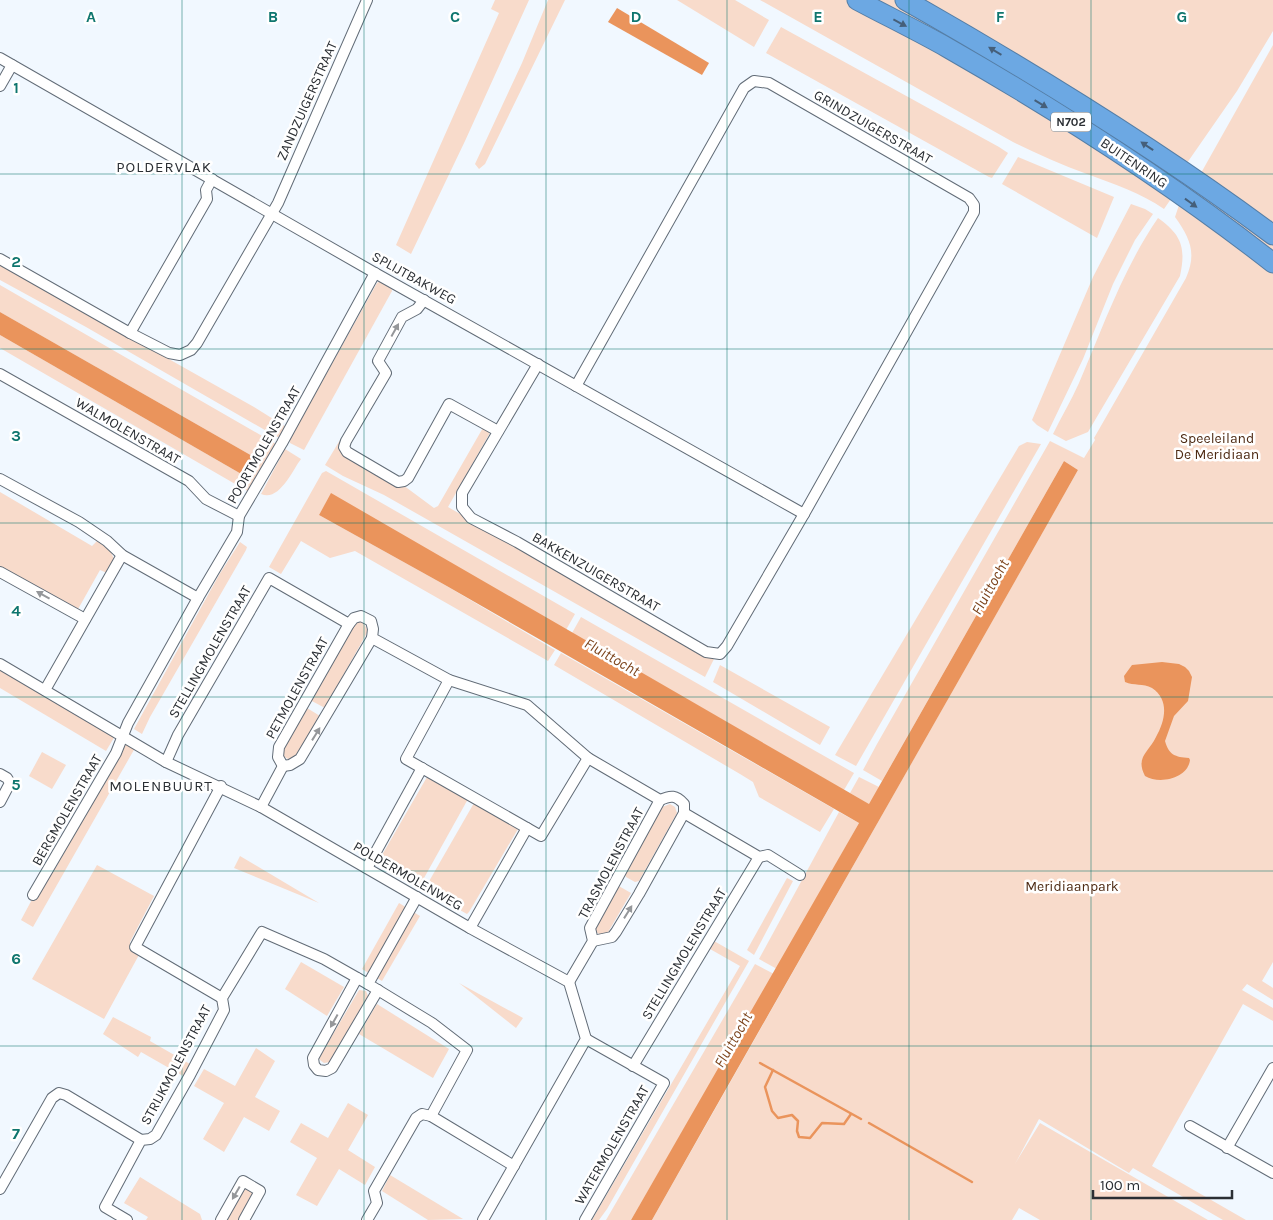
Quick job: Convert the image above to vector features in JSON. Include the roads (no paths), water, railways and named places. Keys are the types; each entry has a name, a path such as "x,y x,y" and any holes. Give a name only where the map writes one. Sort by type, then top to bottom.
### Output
{"highway":[{"name":"BUITENRING","path":"857,0 947,47 1097,138 1181,195 1273,263"},
{"name":"BUITENRING","path":"905,0 978,41 1117,126 1273,235"}],"street":[{"name":"ZANDZUIGERSTRAAT","path":"130,333 169,353 180,355 191,350 197,343 272,214 367,0"},
{"name":"SPLIJTBAKWEG","path":"0,58 374,272 804,514"},
{"path":"0,86 12,65"},
{"name":"GRINDZUIGERSTRAAT","path":"576,386 744,88 754,81 769,83 969,198 974,205 974,212 804,514"},
{"path":"0,259 130,333 207,199 206,190 212,179"},
{"name":"POORTMOLENSTRAAT","path":"122,736 198,598 238,532 238,516 282,443 374,272"},
{"path":"424,300 417,309 402,317 378,361 386,373 344,447 347,452 398,482 408,478 449,404 498,431"},
{"name":"BAKKENZUIGERSTRAAT","path":"538,364 462,493 462,507 471,518 517,542 706,652 720,654 727,646 804,514"},
{"name":"WALMOLENSTRAAT","path":"0,374 189,481 206,499 238,516"},
{"path":"0,479 79,522 122,555 198,598"},
{"path":"45,690 122,555"},
{"path":"0,572 85,619"},
{"name":"STELLINGMOLENSTRAAT","path":"166,762 178,735 269,578 349,624"},
{"path":"261,807 283,766 290,765 300,759 372,638 374,629 371,621 361,616 354,618 349,624"},
{"name":"PETMOLENSTRAAT","path":"283,766 278,757 279,747 349,624"},
{"path":"372,638 449,680 527,706 588,758 660,800 671,795 678,797 684,804 684,813 758,857 768,855 800,875"},
{"name":"POLDERMOLENWEG","path":"0,664 166,762 221,786 261,807 470,928 569,982"},
{"path":"449,680 406,759 541,836 588,758"},
{"name":"BERGMOLENSTRAAT","path":"34,895 116,752 122,736"},
{"path":"367,868 422,768"},
{"path":"0,774 7,778 10,783 0,802"},
{"path":"221,786 135,948 222,998"},
{"name":"TRASMOLENSTRAAT","path":"569,982 593,941 590,928 660,800"},
{"name":"TRASMOLENSTRAAT","path":"593,941 612,937 616,932 684,813"},
{"path":"470,928 527,828"},
{"name":"STELLINGMOLENSTRAAT","path":"633,1066 758,857"},
{"path":"368,984 417,897"},
{"name":"STRIJKMOLENSTRAAT","path":"127,1220 105,1207 142,1140 150,1139 156,1135 224,1010 222,998 262,932 324,959 368,984 432,1024 467,1050 430,1116"},
{"path":"357,978 313,1058 314,1065 318,1070 326,1071 332,1068 378,990"},
{"path":"483,1220 586,1039 569,982"},
{"name":"WATERMOLENSTRAAT","path":"585,1220 664,1083 586,1039"},
{"path":"1228,1148 1273,1068"},
{"path":"0,1188 52,1098 59,1093 66,1095 142,1140"},
{"path":"367,1220 377,1203 374,1191 416,1118 422,1114 430,1116 514,1166"},
{"path":"1190,1126 1273,1173"},
{"path":"221,1220 243,1182 260,1191 244,1220"}],"water":[{"path":"617,8 709,63 702,75 608,22"},
{"path":"0,312 254,457 243,475 0,335"},
{"name":"Fluittocht","path":"1064,461 1078,470 652,1220 631,1220 859,823 445,585 319,515 331,493 869,804"},
{"path":"1162,662 1179,664 1185,667 1192,677 1188,701 1174,716 1165,741 1168,749 1173,754 1189,758 1190,760 1188,766 1179,775 1165,780 1158,780 1145,776 1142,769 1142,759 1162,724 1164,705 1158,693 1152,688 1125,682 1124,676 1132,665"}],"waterway":[{"path":"760,1063 861,1119"},
{"path":"773,1070 765,1087 772,1111 778,1118 792,1115 798,1121 797,1131 799,1137 810,1138 822,1123 844,1124 851,1114"},
{"path":"869,1123 972,1182"}],"district":[{"name":"POLDERVLAK","path":"164,167"},
{"name":"MOLENBUURT","path":"161,786"}],"park label":[{"name":"Speeleiland De Meridiaan","path":"1217,446"},
{"name":"Meridiaanpark","path":"1072,886"}]}
